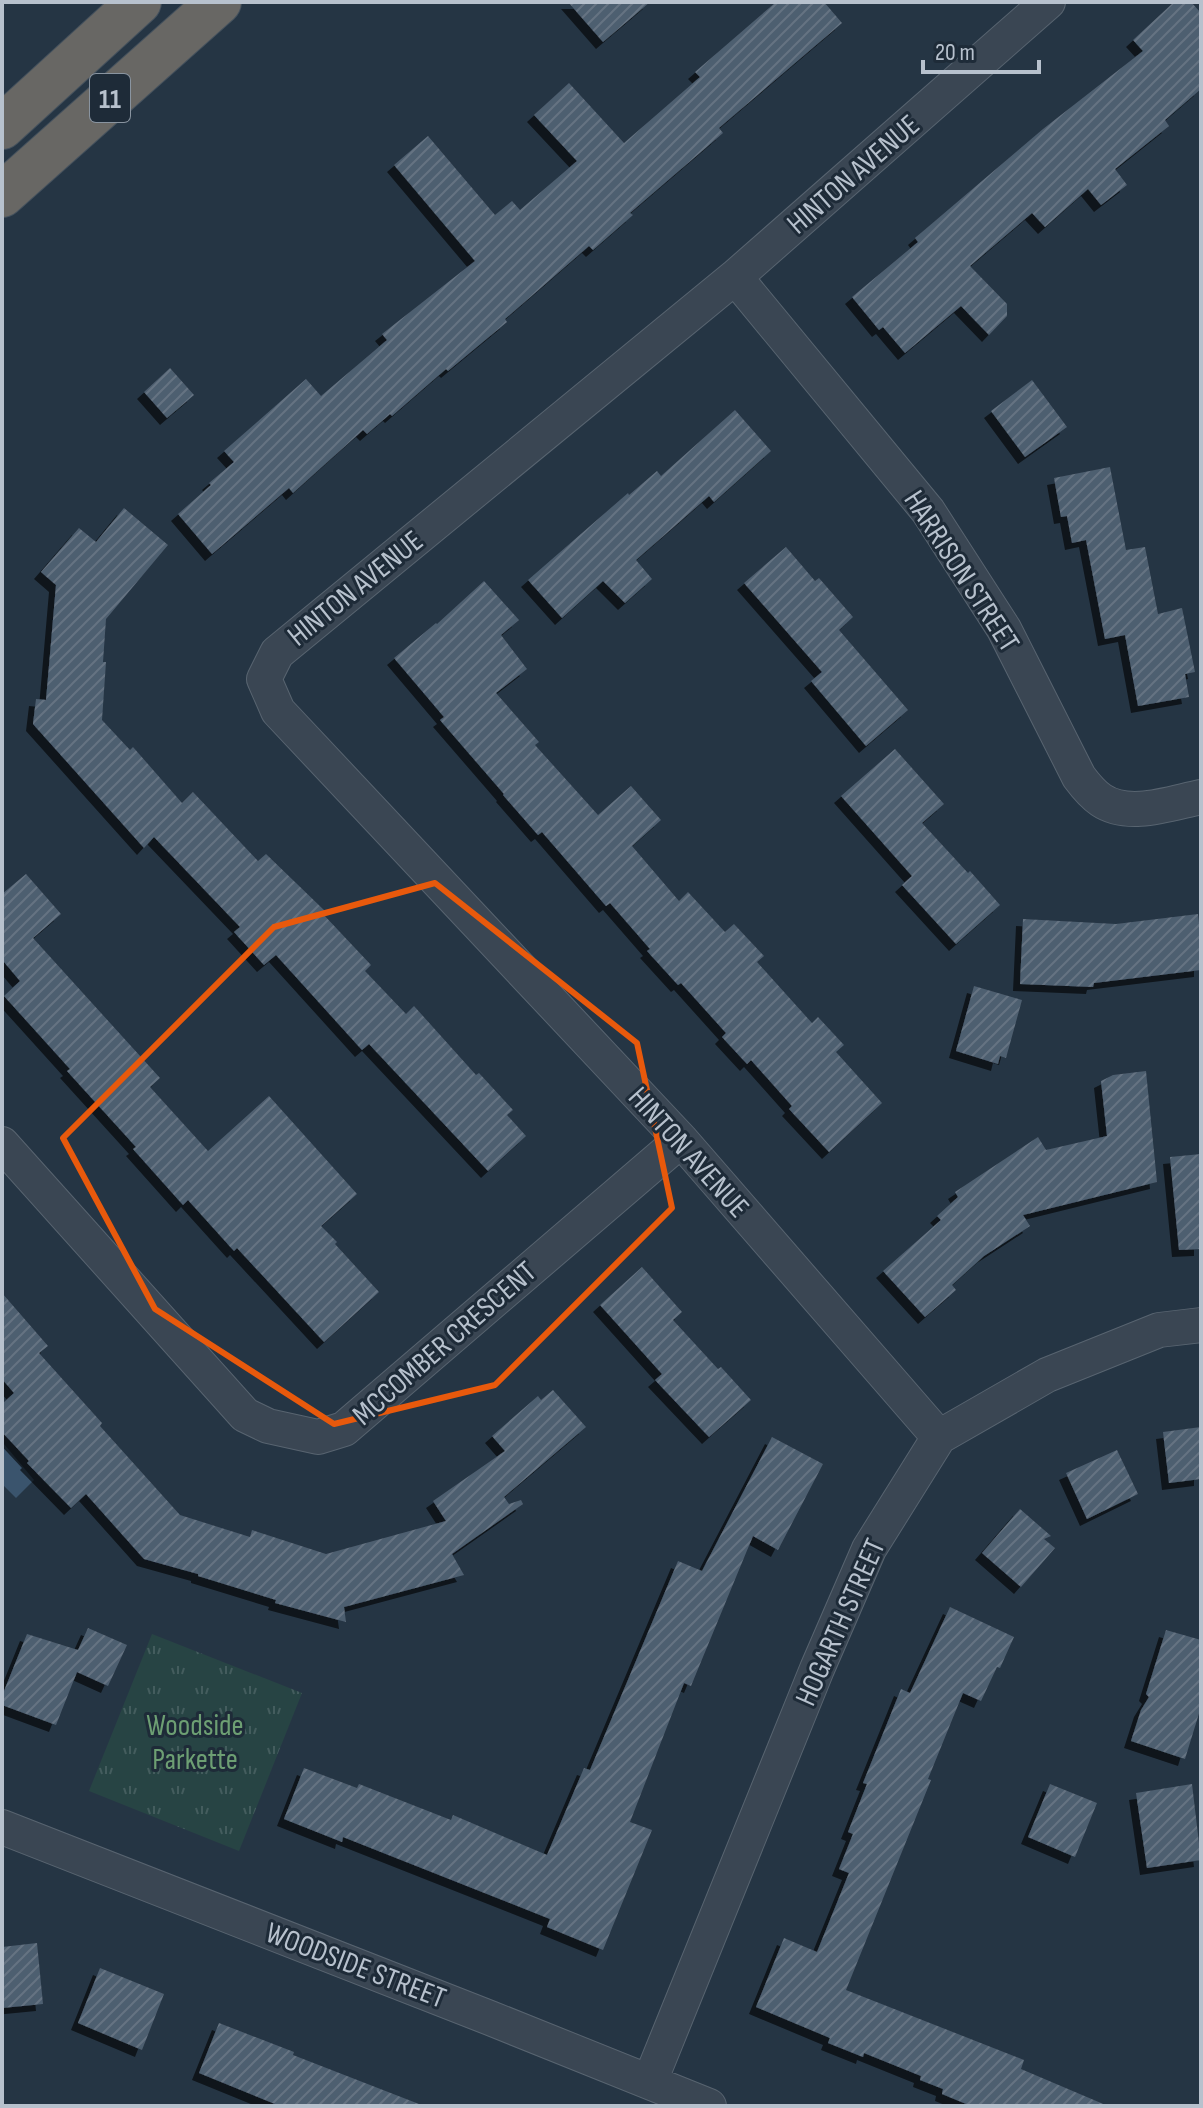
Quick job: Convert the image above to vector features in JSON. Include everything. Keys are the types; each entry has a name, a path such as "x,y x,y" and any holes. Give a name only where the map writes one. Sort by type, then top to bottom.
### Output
{"highway":[{"name":"11","path":"2,127 139,2"},
{"name":"11","path":"2,195 219,2"}],"street":[{"name":"HINTON AVENUE","path":"939,1437 681,1140 278,711 264,679 277,653 735,277 1048,2"},
{"name":"HARRISON STREET","path":"735,277 928,511 1004,629 1079,777 1090,790 1102,801 1122,808 1142,809 1201,797"},
{"name":"MCCOMBER CRESCENT","path":"2,1144 245,1415 268,1426 318,1437 344,1429 681,1140"},
{"name":"HOGARTH STREET","path":"650,2081 817,1669 869,1549 939,1437 1047,1375 1159,1330 1201,1325"},
{"name":"WOODSIDE STREET","path":"2,1827 709,2106"}],"highlighted area":[{"path":"435,883 637,1043 672,1208 495,1385 334,1424 155,1309 63,1138 274,927"}],"green space":[{"name":"Woodside Parkette","path":"152,1634 302,1693 239,1851 89,1791"}],"water":[{"path":"4,1444 34,1480 16,1498 2,1484"}],"building":[{"path":"568,2 650,2 603,42"},
{"path":"776,2 824,2 842,23 719,128 723,133 630,213 633,215 593,250 589,246 505,319 507,322 448,371 446,369 367,434 363,430 293,493 289,488 212,554 178,514 234,462 224,451 306,379 321,396 387,340 382,334 475,261 394,165 428,136 495,215 512,201 520,210 577,161 534,115 569,83 624,143 700,77 695,72"},
{"path":"1174,2 1191,2 1201,13 1201,89 1165,120 1169,126 1115,169 1127,185 1101,205 1088,189 1045,227 1032,213 970,266 1007,304 1007,316 989,335 961,306 905,353 883,327 879,330 852,297 918,242 915,238 1043,129 1143,51 1133,40"},
{"path":"170,368 194,395 167,418 144,392"},
{"path":"1032,380 1067,427 1025,457 991,411"},
{"path":"735,410 771,451 714,502 709,496 636,560 652,579 625,603 603,581 562,618 528,580 628,493 657,471 661,476"},
{"path":"1110,467 1126,550 1145,547 1158,614 1182,608 1195,672 1185,674 1189,697 1138,706 1125,635 1105,639 1086,540 1072,543 1067,516 1061,517 1054,478"},
{"path":"124,508 168,545 106,619 102,720 130,750 133,747 182,803 193,792 258,861 266,854 325,911 322,913 371,965 365,971 406,1014 414,1006 476,1075 479,1073 513,1110 507,1115 526,1136 488,1171 369,1044 362,1050 276,955 264,965 234,932 240,927 154,837 144,848 33,724 36,699 46,700 56,585 41,572 79,528 96,542"},
{"path":"786,547 815,581 819,578 853,617 839,630 908,710 866,746 811,681 822,672 744,583"},
{"path":"484,581 519,620 501,635 527,669 496,693 539,742 535,745 598,815 631,786 661,820 632,846 679,901 688,892 725,932 734,924 764,956 757,962 812,1023 818,1017 844,1045 836,1052 882,1103 829,1152 789,1109 792,1106 751,1060 747,1064 722,1037 726,1033 647,951 650,949 610,903 606,906 542,832 538,835 440,720 444,717 394,658"},
{"path":"895,749 944,804 922,823 1000,905 956,944 902,885 912,876 841,796"},
{"path":"26,874 61,914 33,938 160,1078 150,1087 208,1151 269,1096 357,1194 321,1226 379,1292 324,1342 188,1200 183,1205 133,1149 136,1147 67,1071 70,1069 4,996 20,981 4,962 2,964 2,894"},
{"path":"1198,914 1201,970 1094,983 1093,987 1020,984 1023,919 1116,924"},
{"path":"974,986 1022,1000 1006,1058 1000,1056 998,1064 956,1051"},
{"path":"1146,1071 1157,1182 1023,1215 1030,1226 984,1256 952,1285 956,1290 925,1317 883,1271 941,1220 937,1216 958,1197 955,1192 1038,1137 1046,1150 1107,1136 1101,1081 1113,1075"},
{"path":"1201,1154 1201,1249 1179,1250 1170,1157"},
{"path":"642,1267 682,1312 673,1320 751,1400 709,1437 655,1380 662,1374 600,1305"},
{"path":"2,1293 48,1346 39,1353 180,1515 250,1537 252,1530 326,1554 446,1521 433,1501 505,1451 492,1436 538,1396 541,1400 553,1390 586,1427 504,1497 509,1504 521,1500 523,1504 452,1554 464,1575 344,1607 346,1622 275,1603 276,1600 144,1559 86,1494 71,1508 2,1432 2,1404 14,1393 2,1379"},
{"path":"1201,1427 1201,1479 1169,1483 1163,1432"},
{"path":"772,1437 823,1464 778,1550 753,1536 691,1686 684,1683 630,1822 652,1830 603,1950 547,1927 550,1919 343,1837 342,1842 284,1819 304,1768 357,1788 359,1784 451,1820 453,1815 547,1855 584,1768 590,1770 678,1561 702,1571"},
{"path":"1117,1450 1138,1494 1087,1519 1066,1473"},
{"path":"1020,1509 1051,1536 1044,1539 1055,1548 1021,1587 982,1553"},
{"path":"950,1607 1014,1637 981,1701 963,1693 846,1990 1024,2060 1021,2069 1108,2106 971,2106 942,2094 943,2089 920,2080 921,2076 864,2053 863,2057 828,2043 830,2038 756,2007 784,1938 817,1952 849,1873 839,1869 853,1834 848,1832 867,1784 863,1783 901,1689 910,1693"},
{"path":"88,1628 127,1645 108,1686 77,1672 56,1725 2,1705 2,1696 27,1634 78,1650"},
{"path":"1166,1630 1201,1640 1201,1707 1185,1759 1131,1741 1141,1710 1149,1697 1146,1694"},
{"path":"1050,1784 1097,1803 1075,1857 1028,1837"},
{"path":"1192,1784 1201,1860 1147,1868 1136,1793"},
{"path":"37,1943 43,2004 2,2008 2,1947"},
{"path":"100,1968 164,1994 142,2050 78,2023"},
{"path":"219,2023 419,2106 280,2106 199,2073"}]}
